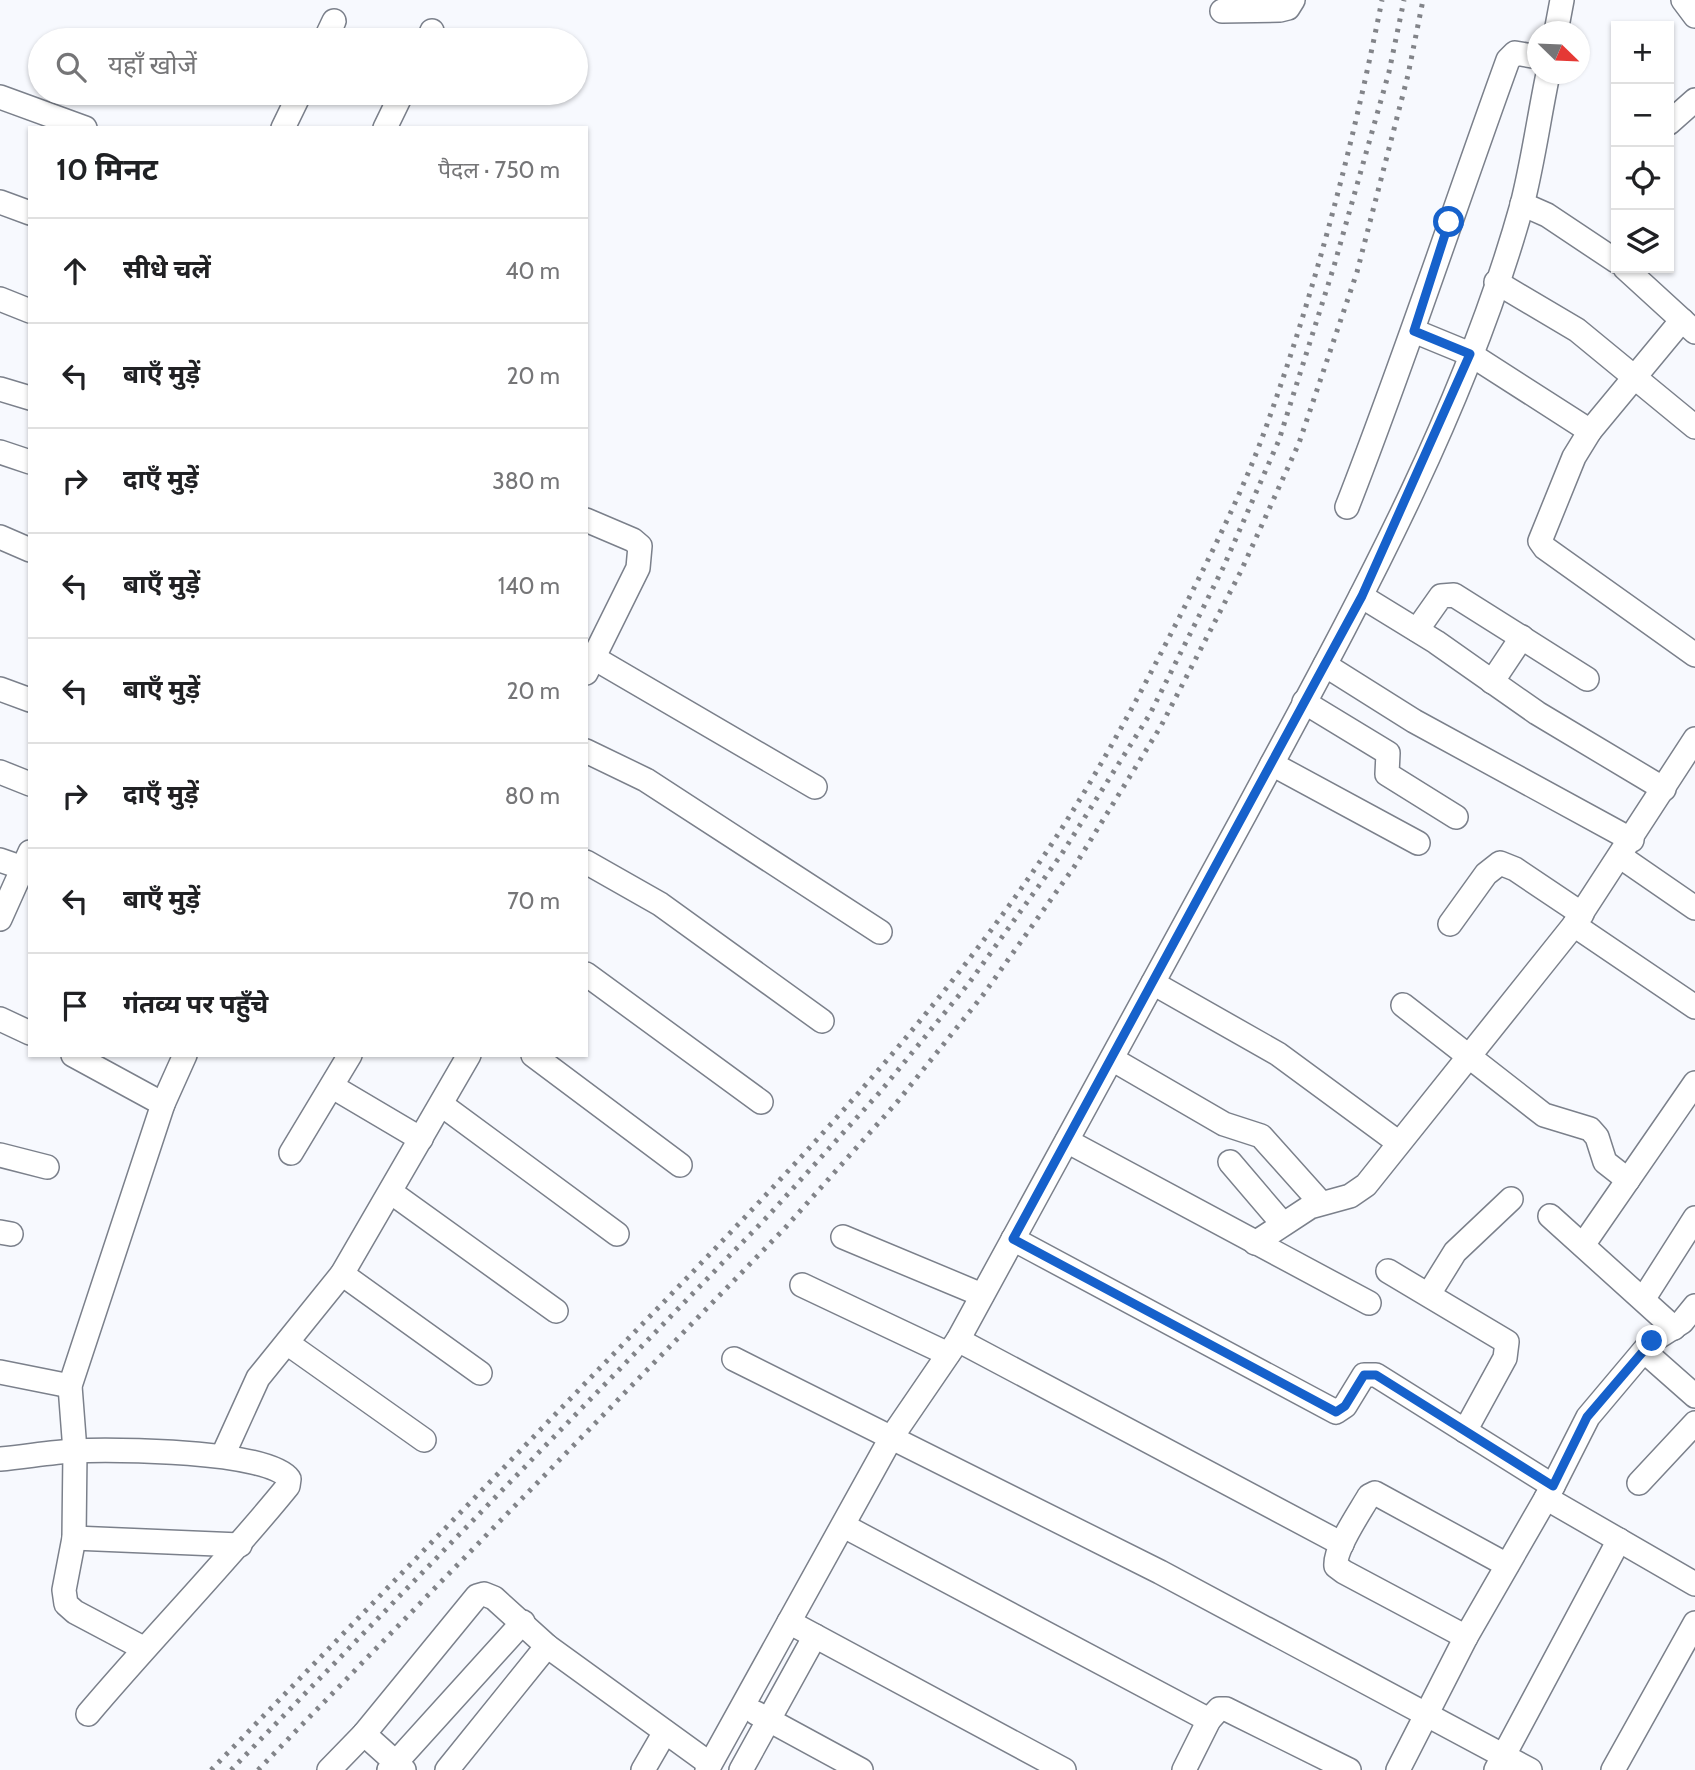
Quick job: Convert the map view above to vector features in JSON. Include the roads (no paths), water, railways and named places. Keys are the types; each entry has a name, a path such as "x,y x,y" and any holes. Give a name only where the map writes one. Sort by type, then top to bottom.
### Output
{"street":[{"path":"1222,11 1280,10 1288,8 1293,0"},
{"path":"1558,21 1562,0"},
{"path":"1683,0 1695,16"},
{"path":"1347,507 1414,331 1449,222 1508,60 1515,53 1527,55"},
{"path":"329,1770 364,1734 477,1596 484,1594 494,1598 547,1646 665,1732 708,1767 891,1438 953,1347 1362,596 1470,354 1496,282 1522,204 1546,84"},
{"path":"0,97 80,126"},
{"path":"1674,119 1695,100"},
{"path":"284,126 294,105"},
{"path":"386,126 396,105"},
{"path":"0,202 28,212"},
{"path":"1522,204 1557,221 1611,258"},
{"path":"1630,273 1688,326 1637,376 1590,431 1574,457 1540,541 1545,548 1695,654"},
{"path":"1496,282 1546,309 1637,376 1695,427"},
{"path":"0,299 28,310"},
{"path":"1414,331 1470,354 1590,431"},
{"path":"0,389 28,397"},
{"path":"0,452 28,461"},
{"path":"588,521 633,540 639,545 641,555 638,568 595,633 590,666 815,787"},
{"path":"0,537 28,549"},
{"path":"1417,630 1441,596 1448,593 1587,679"},
{"path":"1362,596 1417,630 1537,713 1664,789"},
{"path":"1492,682 1522,637"},
{"path":"1325,665 1627,848 1695,908"},
{"path":"0,689 28,699"},
{"path":"1304,702 1383,749 1390,759 1387,774 1456,817"},
{"path":"1255,1243 1282,1223 1321,1202 1358,1192 1578,920 1695,739"},
{"path":"588,752 646,780 880,932"},
{"path":"1272,764 1418,843"},
{"path":"0,772 28,783"},
{"path":"0,860 26,860 0,919"},
{"path":"588,863 660,904 822,1021"},
{"path":"1450,924 1486,874 1500,863 1515,869 1578,920 1695,1007"},
{"path":"588,975 761,1102"},
{"path":"1153,984 1278,1054 1399,1143"},
{"path":"1403,1005 1544,1115 1590,1129 1597,1137 1605,1162 1628,1180"},
{"path":"0,1019 28,1032"},
{"path":"77,1057 163,1104"},
{"path":"144,1648 75,1612 66,1604 64,1590 74,1538 75,1451 70,1386 163,1104 184,1057"},
{"path":"291,1153 349,1057"},
{"path":"223,1455 248,1395 342,1274 392,1193 469,1057"},
{"path":"536,1057 680,1165"},
{"path":"1112,1059 1224,1124 1261,1136 1321,1202"},
{"path":"1583,1245 1695,1083"},
{"path":"333,1087 421,1139"},
{"path":"442,1105 617,1234"},
{"path":"1067,1141 1369,1303"},
{"path":"0,1155 47,1167"},
{"path":"1230,1161 1282,1223"},
{"path":"392,1193 556,1311"},
{"path":"1429,1294 1455,1252 1511,1199"},
{"path":"1550,1216 1644,1298 1674,1328"},
{"path":"1644,1298 1695,1218"},
{"path":"843,1237 982,1295"},
{"path":"1013,1239 1330,1410 1342,1410 1360,1379 1370,1373 1465,1431 1619,1540 1690,1572"},
{"path":"1388,1271 1507,1342 1505,1358 1465,1431"},
{"path":"342,1274 480,1373"},
{"path":"802,1286 953,1347 1342,1544"},
{"path":"1398,1770 1466,1637 1550,1492 1587,1417 1652,1341 1674,1328 1695,1306"},
{"path":"286,1343 424,1440"},
{"path":"1644,1351 1695,1396"},
{"path":"733,1359 1160,1572 1426,1714 1500,1763 1530,1770"},
{"path":"0,1372 70,1386"},
{"path":"1639,1483 1695,1423"},
{"path":"0,1459 75,1451 223,1455 278,1469 289,1479 288,1486 240,1545 144,1648 88,1714"},
{"path":"1466,1637 1336,1566 1335,1559 1342,1544 1370,1496 1375,1493 1507,1565"},
{"path":"844,1525 1209,1720"},
{"path":"74,1538 240,1545"},
{"path":"1500,1763 1619,1540"},
{"path":"364,1734 396,1767 523,1622"},
{"path":"789,1622 1064,1770"},
{"path":"1613,1770 1695,1623"},
{"path":"741,1770 814,1636"},
{"path":"447,1770 547,1646"},
{"path":"743,1706 861,1770"},
{"path":"1184,1770 1209,1720 1219,1709 1226,1709 1310,1761 1349,1770"},
{"path":"643,1770 665,1732"}],"railway":[{"path":"211,1770 796,1163 851,1102 955,977 1005,912 1051,845 1104,758 1153,669 1217,542 1256,453 1283,378 1316,271 1359,109 1382,0"},
{"path":"231,1770 768,1216 880,1092 969,983 1061,855 1150,714 1223,568 1279,440 1334,266 1389,72 1404,0"},
{"path":"258,1770 785,1228 898,1101 983,995 1074,867 1161,726 1241,571 1299,443 1357,272 1408,75 1423,0"}]}
